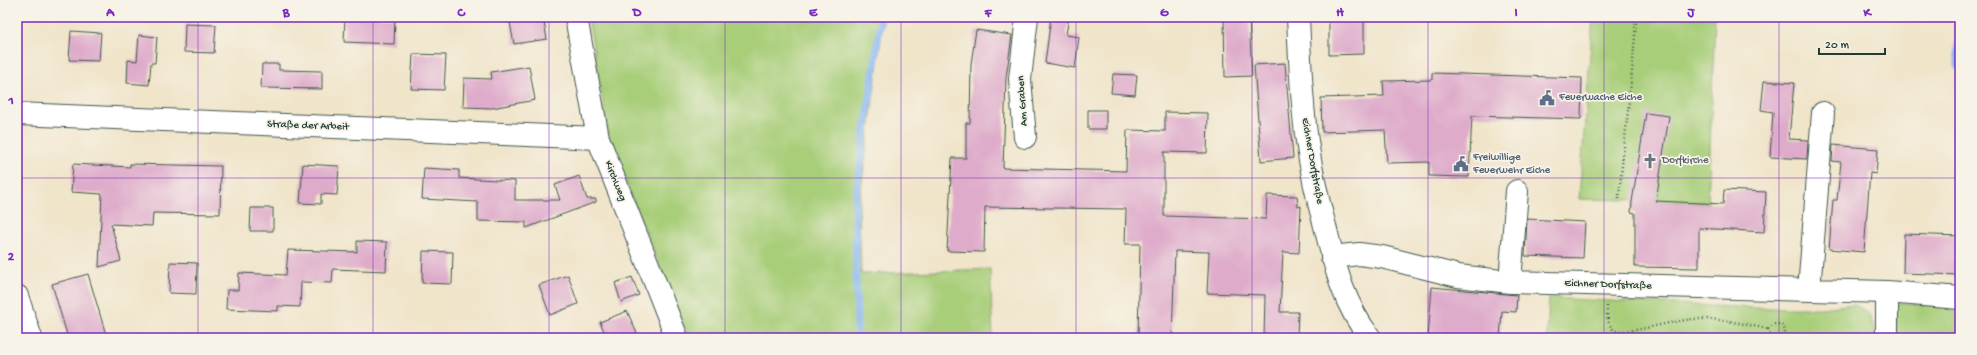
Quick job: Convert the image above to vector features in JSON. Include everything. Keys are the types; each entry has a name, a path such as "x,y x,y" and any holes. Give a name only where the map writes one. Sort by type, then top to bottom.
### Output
{"street":[{"name":"Kirchweg","path":"576,17 598,138 677,338"},
{"name":"Am Graben","path":"1025,137 1020,79 1027,17"},
{"name":"Eichner Dorfstraße","path":"1298,17 1302,90 1307,142 1332,257 1348,303 1356,319 1370,338"},
{"name":"Straße der Arbeit","path":"17,114 598,138"},
{"path":"1809,290 1822,114"},
{"path":"1510,282 1517,191"},
{"name":"Eichner Dorfstraße","path":"1332,257 1359,254 1382,257 1458,276 1510,282 1809,290 1880,287 1960,298"},
{"path":"1880,287 1886,338"},
{"path":"17,296 31,338"}],"path":[{"path":"1620,199 1626,115 1634,52 1636,17"},
{"path":"1608,284 1607,318 1610,326 1615,332 1633,331 1674,322 1709,319 1768,329"},
{"path":"1768,329 1773,324 1780,324 1784,327 1785,332 1782,338"},
{"path":"1768,329 1773,338"}],"green space":[{"path":"588,17 884,17 859,205 861,274 990,269 993,338 689,338 610,143"},
{"path":"1593,17 1715,17 1708,203 1579,199"},
{"path":"1549,298 1753,308 1822,308 1854,304 1868,313 1875,329 1875,338 1547,338"},
{"path":"1899,303 1960,306 1960,338 1897,338 1895,311"}],"building":[{"path":"345,17 395,17 394,44 344,42"},
{"path":"509,17 543,17 547,39 514,44"},
{"path":"1051,17 1069,17 1066,35 1079,37 1075,68 1045,63"},
{"path":"1224,17 1249,17 1252,76 1225,77"},
{"path":"1329,17 1364,17 1364,54 1329,55"},
{"path":"185,24 216,25 214,53 184,52"},
{"path":"976,30 1012,35 1006,78 1003,168 1126,171 1127,130 1165,131 1165,112 1208,113 1207,153 1164,152 1164,216 1266,219 1267,195 1297,196 1298,207 1301,206 1299,253 1283,252 1280,312 1298,312 1297,338 1264,338 1265,295 1207,293 1209,252 1175,251 1172,338 1138,338 1140,244 1125,244 1126,209 985,207 984,252 947,251 952,158 966,158 966,123 970,123 971,64"},
{"path":"71,31 101,33 99,61 69,60"},
{"path":"139,35 157,37 155,63 151,63 149,85 127,83 128,60 137,61"},
{"path":"413,54 446,55 444,90 411,89"},
{"path":"1285,63 1293,158 1261,161 1254,65"},
{"path":"262,64 279,64 279,70 322,71 322,89 261,88"},
{"path":"529,66 535,100 492,108 463,107 464,78 492,79 491,72"},
{"path":"1432,73 1582,78 1581,119 1472,116 1469,177 1429,176 1429,162 1387,163 1385,130 1322,132 1321,98 1384,96 1383,81 1432,80"},
{"path":"1113,74 1137,75 1135,95 1111,93"},
{"path":"1764,81 1794,83 1789,139 1808,140 1807,159 1770,157 1773,112 1761,110"},
{"path":"1088,110 1106,110 1106,129 1088,129"},
{"path":"1646,113 1669,116 1656,201 1723,204 1724,190 1766,192 1764,232 1699,228 1699,268 1635,267 1635,213 1631,212"},
{"path":"1833,145 1878,149 1876,174 1870,173 1864,252 1829,249 1833,200 1837,200 1841,162 1832,161"},
{"path":"73,164 130,167 130,164 221,166 220,214 153,213 152,226 111,224 121,261 99,267 102,194 71,192"},
{"path":"303,164 339,166 337,195 321,194 321,204 300,203"},
{"path":"424,168 459,170 459,178 515,181 515,200 560,200 555,185 579,176 587,199 596,199 596,202 526,228 526,222 478,221 478,202 422,199"},
{"path":"251,208 273,208 273,231 250,231"},
{"path":"1527,219 1585,222 1583,258 1525,256"},
{"path":"1904,234 1960,236 1960,275 1903,273"},
{"path":"357,241 387,242 386,271 333,269 332,283 301,282 300,307 278,306 278,311 226,309 227,290 238,290 239,273 286,275 288,250 357,252"},
{"path":"423,251 453,252 452,284 422,283"},
{"path":"170,262 197,263 196,294 169,293"},
{"path":"88,274 107,338 68,338 52,284"},
{"path":"568,275 578,304 550,315 539,285"},
{"path":"632,277 639,295 621,302 615,283"},
{"path":"1432,287 1517,295 1516,312 1502,311 1500,338 1428,338"},
{"path":"627,311 639,338 607,338 600,322"}],"waterway":[{"path":"857,338 855,201 881,17"},
{"path":"1958,17 1958,67"}],"place":[{"name":"Feuerwache Eiche","path":"1547,98"},
{"name":"Dorfkirche","path":"1650,161"},
{"name":"Freiwillige Feuerwehr Eiche","path":"1461,164"}]}
